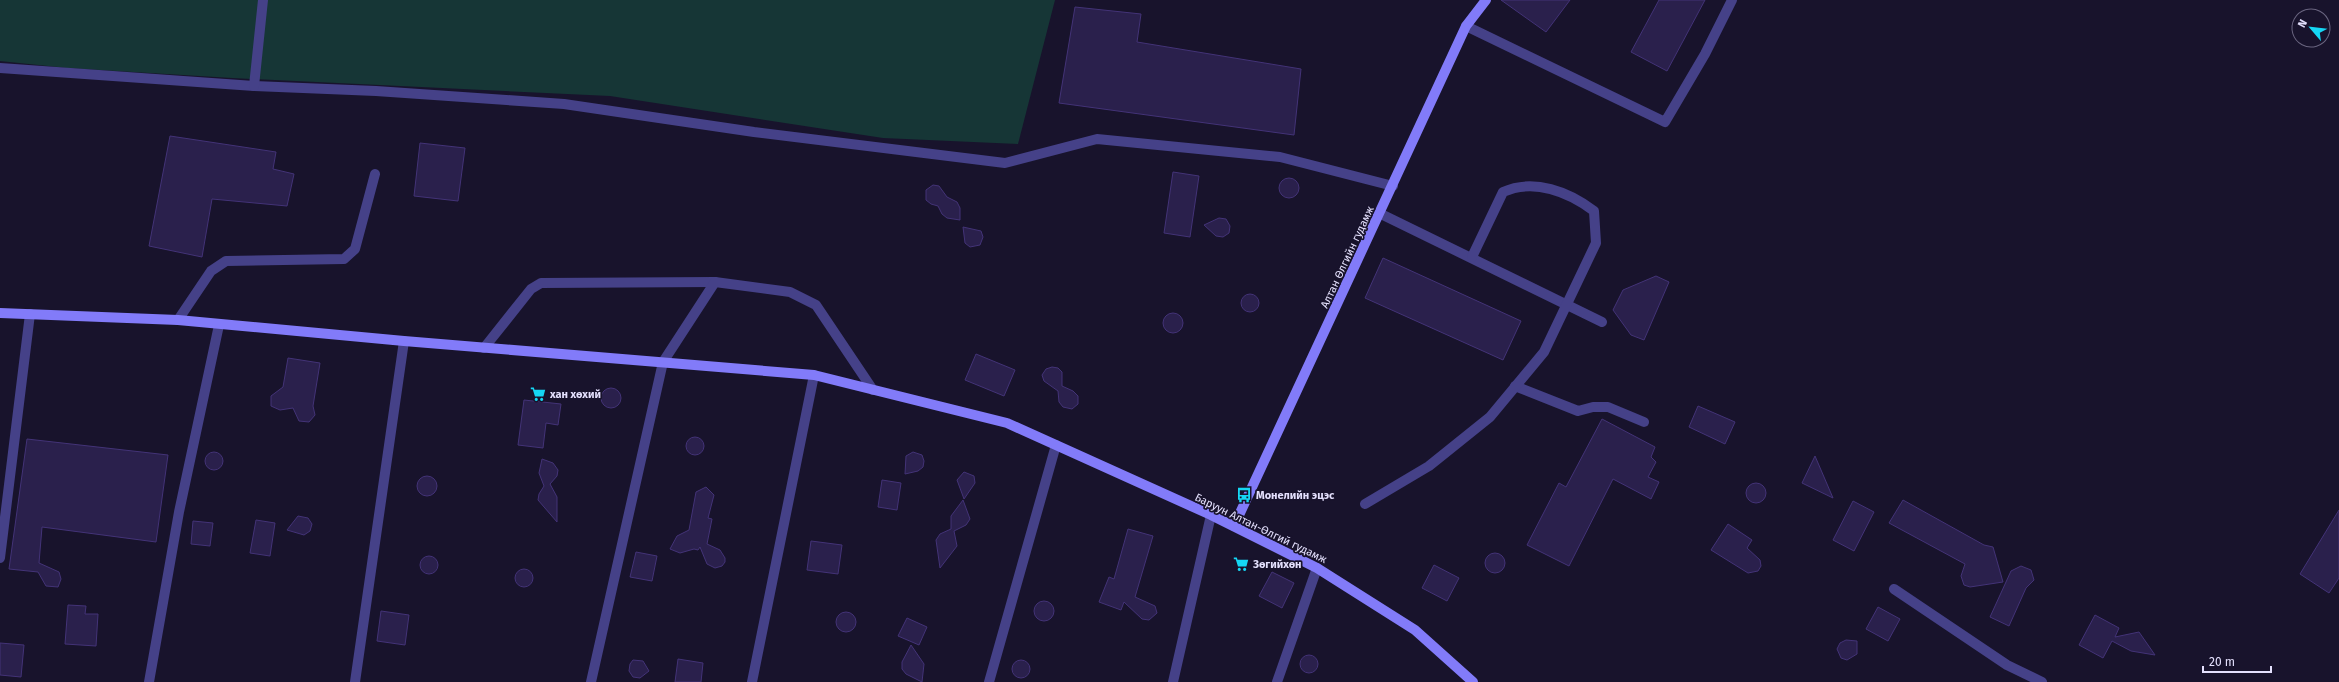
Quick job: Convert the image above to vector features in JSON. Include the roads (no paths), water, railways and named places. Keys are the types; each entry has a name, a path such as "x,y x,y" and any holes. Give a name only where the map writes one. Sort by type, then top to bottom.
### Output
{"main road":[{"name":"Алтан Өлгийн гудамж","path":"1234,526 1381,214 1466,26 1486,0"},
{"name":"Баруун Алтан-Өлгий гудамж","path":"0,313 178,320 219,325 484,348 814,375 1007,423 1211,515 1317,568 1415,630 1473,682"}],"street":[{"path":"254,86 263,0"},
{"path":"1466,26 1665,122 1705,54 1732,0"},
{"path":"0,68 254,86 376,91 564,104 754,132 1005,163 1097,139 1280,157 1393,186"},
{"path":"178,320 211,271 226,261 344,259 355,249 375,174"},
{"path":"1365,504 1429,466 1490,417 1544,352 1596,242 1594,211 1579,200 1558,191 1533,186 1514,187 1503,192 1472,257"},
{"path":"1381,214 1567,303 1602,322"},
{"path":"591,682 663,362 714,282"},
{"path":"484,348 531,289 541,283 714,282 790,292 816,305 873,390"},
{"path":"0,558 30,314"},
{"path":"149,682 179,512 219,325"},
{"path":"355,682 404,341"},
{"path":"752,682 814,375"},
{"path":"1515,386 1578,411 1593,407 1608,407 1644,422"},
{"path":"989,682 1056,445"},
{"path":"1173,682 1211,515"},
{"path":"1277,682 1317,568"},
{"path":"1894,589 2007,665 2042,682"}],"place":[{"name":"хан хөхий","path":"538,394"},
{"name":"Монелийн эцэс","path":"1244,495"},
{"name":"Зөгийхөн","path":"1241,564"}]}
